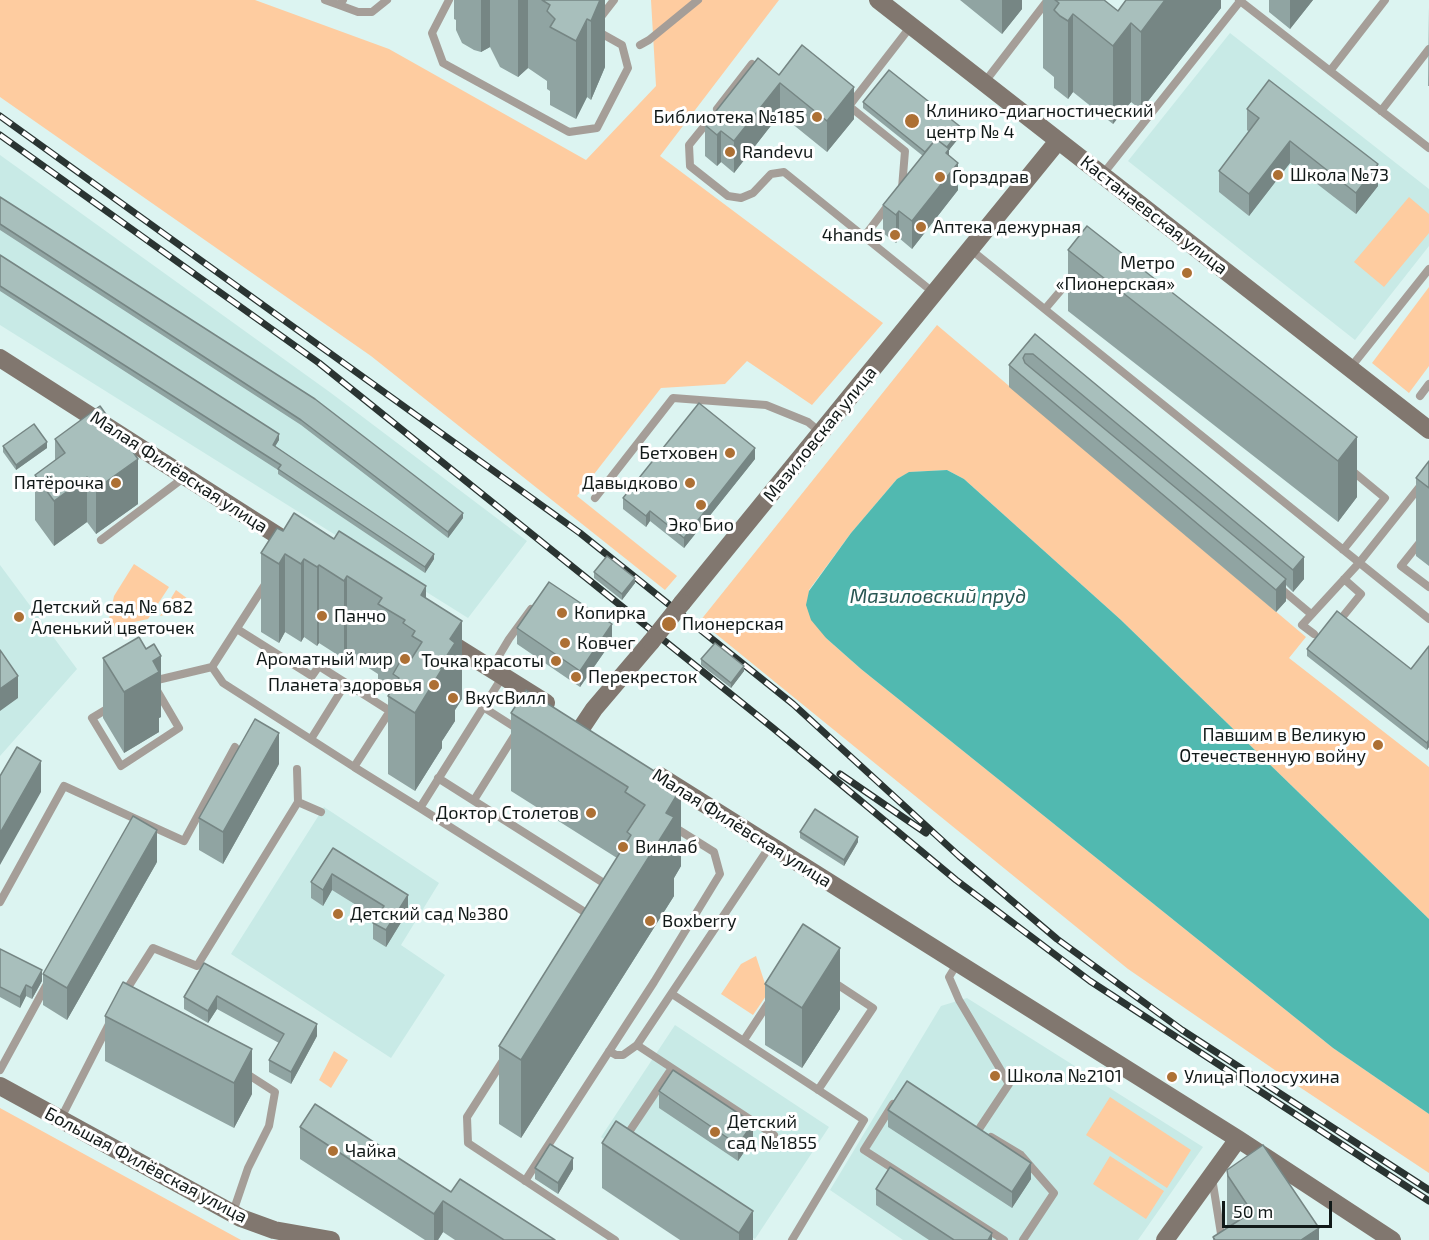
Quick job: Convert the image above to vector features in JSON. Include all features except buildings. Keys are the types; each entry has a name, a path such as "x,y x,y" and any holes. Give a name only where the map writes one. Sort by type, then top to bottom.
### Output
{"street":[{"name":"Кастанаевская улица","path":"878,0 1429,430"},
{"name":"Мазиловская улица","path":"570,719 594,709 651,642 1058,141"},
{"name":"Малая Филёвская улица","path":"0,357 88,419 183,474 288,548 311,556"},
{"path":"431,632 598,737"},
{"name":"Малая Филёвская улица","path":"648,769 1238,1139 1392,1240"},
{"name":"Большая Филёвская улица","path":"0,1086 232,1214 274,1230 331,1240"},
{"path":"1165,1240 1238,1139"}],"lane":[{"path":"325,0 341,2 358,12 372,12 387,0"},
{"path":"449,0 432,33 443,63 569,132 597,128 628,68 622,45 592,28 614,0"},
{"path":"640,45 698,0"},
{"path":"1102,175 1240,0 1429,148"},
{"path":"1330,71 1385,0"},
{"path":"984,83 1046,1 1055,8"},
{"path":"864,237 902,188 904,151 849,106 911,26"},
{"path":"1381,111 1429,49"},
{"path":"769,78 752,64 689,145 690,166 728,196 741,198 753,193 771,174 784,172 934,293"},
{"path":"970,249 1429,619"},
{"path":"1045,309 1082,266"},
{"path":"1350,369 1429,269"},
{"path":"1028,295 1034,286"},
{"path":"1420,396 1429,384"},
{"path":"595,498 673,398 766,405 808,422 822,433"},
{"path":"1339,460 1385,498 1343,550"},
{"path":"100,540 178,482 183,474"},
{"path":"1314,634 1302,625 1359,562 1429,475"},
{"path":"1429,531 1401,566 1429,587"},
{"path":"152,682 179,728 121,766 92,718 152,682 212,667 273,572"},
{"path":"1344,579 1361,594 1344,615"},
{"path":"1272,581 1311,614"},
{"path":"420,808 483,707 509,639 536,602"},
{"path":"237,629 312,676 319,666 390,711 354,766"},
{"path":"212,667 223,683 420,808 591,921 599,908"},
{"path":"311,739 346,683"},
{"path":"483,707 528,735"},
{"path":"474,800 518,730"},
{"path":"0,902 64,786 184,841 235,747"},
{"path":"119,1004 153,948 197,966 298,802 297,769"},
{"path":"438,778 612,888 605,898"},
{"path":"298,802 321,812"},
{"path":"132,830 138,820"},
{"path":"525,1181 720,874 714,852 664,821"},
{"path":"609,1051 616,1055 623,1055 637,1045 770,846"},
{"path":"957,964 949,977 959,1000 1008,1084 979,1129"},
{"path":"0,1070 52,976"},
{"path":"818,1090 873,1008 826,977"},
{"path":"744,1040 776,992"},
{"path":"672,994 864,1120 792,1240"},
{"path":"60,1119 114,1014"},
{"path":"637,1045 774,1136"},
{"path":"509,1050 467,1117 468,1143 615,1240"},
{"path":"232,1214 248,1168 269,1126 275,1092 234,1066"},
{"path":"629,1132 672,1068"},
{"path":"901,1092 864,1150 1004,1240"},
{"path":"970,1123 1021,1155 1054,1193 1023,1240"},
{"path":"1212,1177 1222,1240"}],"shaded area":[{"path":"0,0 255,0 389,49 586,160 656,86 651,0 779,0 660,156 883,323 812,405 747,361 725,384 661,388 577,496 677,576 665,590 371,356 0,97"},
{"name":"Школа №73","path":"1230,33 1429,189 1429,246 1355,340 1128,161"},
{"path":"0,155 331,393 527,541 468,618 0,325"},
{"path":"1409,197 1429,214 1429,233 1384,287 1354,262"},
{"path":"1429,287 1429,366 1409,393 1372,363"},
{"path":"937,325 1306,637 1289,658 1429,767 1429,919 1121,620 964,479 947,470 910,472 897,479 851,533 809,590 826,638 861,669 1333,1048 1429,1114 1429,1173 1128,969 700,621"},
{"path":"134,564 169,587 148,619 107,628 114,596"},
{"name":"Детский сад № 682 Аленький цветочек","path":"0,565 77,669 0,756"},
{"path":"176,590 192,602 187,609 160,616"},
{"name":"Детский сад №380","path":"324,807 439,883 401,945 445,975 391,1058 231,954"},
{"path":"756,956 768,993 753,1015 721,994 741,964"},
{"name":"Школа №2101","path":"967,998 1203,1147 1138,1240 903,1240 830,1190 941,1006"},
{"name":"Детский сад №1855","path":"675,1025 829,1127 755,1239 601,1137"},
{"path":"334,1051 348,1060 331,1088 319,1080"},
{"path":"1110,1097 1191,1150 1167,1188 1086,1135"},
{"path":"0,1108 241,1240 0,1240"},
{"path":"1110,1156 1164,1191 1146,1219 1093,1184"}],"water":[{"name":"Мазиловский пруд","path":"947,470 964,479 1121,620 1429,919 1429,1114 1333,1048 861,669 826,638 811,620 806,605 809,591 851,533 897,479 909,472"}],"railway":[{"path":"0,116 580,533 793,704 959,856 1057,939 1182,1030 1429,1190"},
{"path":"0,135 319,363 773,728 956,880 1090,981 1429,1201"},
{"path":"840,774 926,833"}],"place":[{"name":"Библиотека №185","path":"817,117"},
{"name":"Клинико-диагностический центр № 4","path":"912,121"},
{"name":"Randevu","path":"730,152"},
{"name":"Школа №73","path":"1278,175"},
{"name":"Горздрав","path":"940,177"},
{"name":"Аптека дежурная","path":"921,227"},
{"name":"4hands","path":"895,235"},
{"name":"Метро «Пионерская»","path":"1187,273"},
{"name":"Бетховен","path":"730,453"},
{"name":"Пятёрочка","path":"116,483"},
{"name":"Давыдково","path":"690,483"},
{"name":"Эко Био","path":"701,505"},
{"name":"Копирка","path":"562,613"},
{"name":"Панчо","path":"322,616"},
{"name":"Детский сад № 682 Аленький цветочек","path":"19,617"},
{"name":"Пионерская","path":"669,624"},
{"name":"Ковчег","path":"565,643"},
{"name":"Ароматный мир","path":"405,659"},
{"name":"Точка красоты","path":"556,661"},
{"name":"Перекресток","path":"576,677"},
{"name":"Планета здоровья","path":"434,685"},
{"name":"ВкусВилл","path":"453,698"},
{"name":"Павшим в Великую Отечественную войну","path":"1378,745"},
{"name":"Доктор Столетов","path":"591,813"},
{"name":"Винлаб","path":"623,847"},
{"name":"Детский сад №380","path":"338,914"},
{"name":"Boxberry","path":"650,921"},
{"name":"Школа №2101","path":"995,1076"},
{"name":"Улица Полосухина","path":"1172,1077"},
{"name":"Детский сад №1855","path":"715,1132"},
{"name":"Чайка","path":"333,1151"}]}
